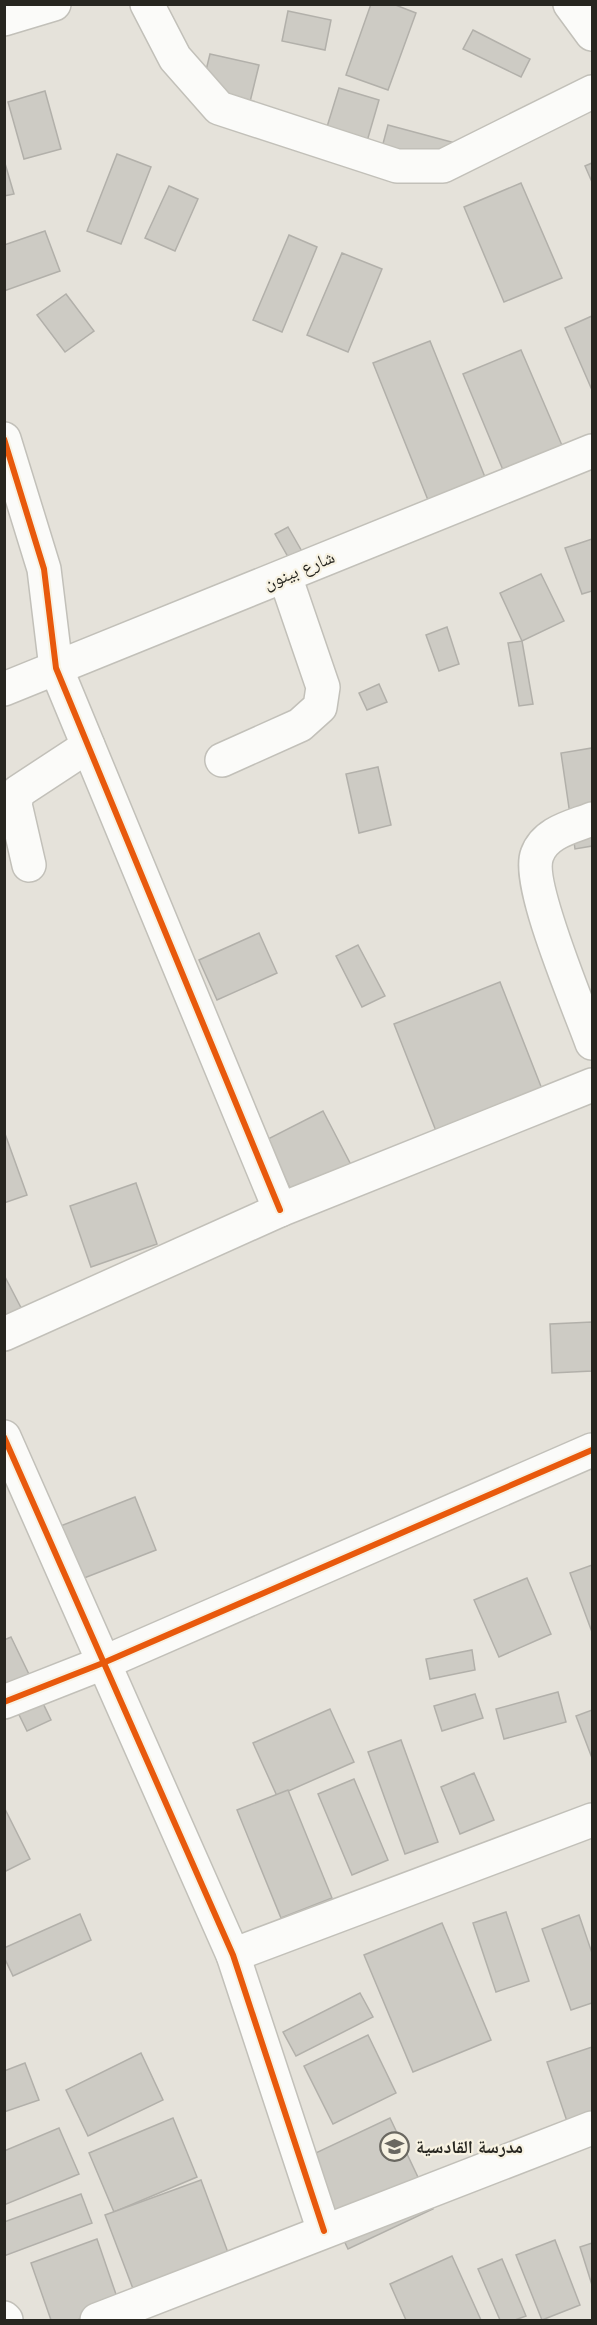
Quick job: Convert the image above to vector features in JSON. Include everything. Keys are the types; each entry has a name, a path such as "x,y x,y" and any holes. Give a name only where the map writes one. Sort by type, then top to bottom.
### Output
{"street":[{"path":"4,18 54,4"},
{"path":"147,4 175,57 219,108 397,166 443,166 592,92"},
{"path":"570,4 592,34"},
{"path":"4,439 44,569 56,668 280,1210"},
{"name":"شارع بينون","path":"4,689 592,452"},
{"path":"222,760 300,725 320,707 323,687 285,576"},
{"path":"29,865 15,804 18,792 88,746"},
{"path":"592,819 552,835 536,856 538,890 592,1043"},
{"path":"4,1334 280,1210 592,1085"},
{"path":"4,1437 233,1955 324,2231"},
{"path":"4,1702 103,1663 592,1450"},
{"path":"233,1955 592,1820"},
{"path":"98,2320 592,2128"}],"building":[{"path":"371,4 393,4 416,13 388,90 346,75"},
{"path":"288,11 331,20 325,50 282,41"},
{"path":"473,30 530,59 521,77 463,49"},
{"path":"210,54 259,65 248,110 199,99"},
{"path":"339,88 379,100 363,155 322,143"},
{"path":"45,91 61,149 24,159 8,102"},
{"path":"388,125 459,144 451,174 380,155"},
{"path":"117,154 151,167 121,244 87,231"},
{"path":"4,160 14,194 4,196"},
{"path":"592,163 592,182 585,166"},
{"path":"521,183 562,278 504,302 464,207"},
{"path":"169,186 198,199 175,251 145,238"},
{"path":"45,231 60,271 4,291 4,245"},
{"path":"289,235 317,247 282,332 253,320"},
{"path":"342,253 382,269 348,352 307,335"},
{"path":"66,294 94,331 65,352 37,315"},
{"path":"592,316 592,390 565,328"},
{"path":"430,341 487,482 430,505 373,363"},
{"path":"521,350 567,457 508,482 463,374"},
{"path":"288,527 304,555 291,562 275,534"},
{"path":"592,539 592,591 582,594 565,548"},
{"path":"541,574 564,621 522,641 500,593"},
{"path":"447,627 459,664 439,671 426,635"},
{"path":"522,641 533,704 519,706 508,643"},
{"path":"379,684 387,702 367,710 359,693"},
{"path":"592,748 592,846 575,849 561,753"},
{"path":"378,767 391,825 359,833 346,774"},
{"path":"259,933 277,973 217,1000 199,960"},
{"path":"358,945 385,996 362,1007 336,956"},
{"path":"500,982 542,1089 436,1131 394,1024"},
{"path":"323,1111 362,1186 304,1216 266,1140"},
{"path":"4,1131 27,1195 4,1203"},
{"path":"136,1183 157,1244 91,1267 70,1206"},
{"path":"4,1275 30,1325 4,1337"},
{"path":"592,1322 592,1371 552,1373 550,1324"},
{"path":"135,1497 156,1550 61,1587 40,1534"},
{"path":"592,1565 592,1632 570,1573"},
{"path":"527,1578 551,1634 499,1657 474,1600"},
{"path":"11,1637 51,1720 27,1731 4,1684 4,1640"},
{"path":"472,1650 475,1670 430,1679 426,1659"},
{"path":"558,1692 566,1722 504,1739 496,1709"},
{"path":"475,1694 483,1718 442,1731 434,1706"},
{"path":"330,1709 354,1762 277,1796 253,1743"},
{"path":"592,1710 592,1758 576,1716"},
{"path":"401,1740 438,1842 405,1854 368,1752"},
{"path":"474,1773 494,1820 460,1834 441,1787"},
{"path":"354,1779 388,1860 352,1875 318,1794"},
{"path":"288,1790 332,1898 281,1918 237,1810"},
{"path":"4,1807 30,1859 4,1872"},
{"path":"506,1912 529,1981 496,1992 473,1923"},
{"path":"80,1914 91,1940 13,1976 4,1957 4,1948"},
{"path":"579,1915 592,1953 592,2003 571,2010 542,1929"},
{"path":"442,1923 491,2040 413,2072 364,1955"},
{"path":"360,1993 373,2017 296,2056 283,2032"},
{"path":"368,2035 396,2093 333,2124 304,2066"},
{"path":"592,2047 592,2139 575,2145 547,2062"},
{"path":"141,2053 163,2100 88,2136 66,2090"},
{"path":"25,2063 39,2100 4,2112 4,2071"},
{"path":"173,2118 197,2177 114,2212 89,2153"},
{"path":"390,2118 433,2209 348,2249 305,2158"},
{"path":"59,2128 79,2174 4,2205 4,2151"},
{"path":"201,2180 230,2258 135,2294 105,2215"},
{"path":"81,2194 92,2223 4,2256 4,2222"},
{"path":"97,2239 120,2306 77,2320 51,2320 31,2263"},
{"path":"555,2240 580,2305 542,2320 516,2255"},
{"path":"592,2243 592,2285 580,2247"},
{"path":"452,2256 481,2320 406,2320 390,2284"},
{"path":"502,2259 526,2316 515,2320 500,2320 478,2269"}],"cycle path":[{"path":"4,439 44,569 56,668 280,1210"},
{"path":"4,1437 233,1955 324,2231"},
{"path":"4,1702 103,1663 592,1450"}],"place":[{"name":"مدرسة القادسية","path":"395,2147"}]}
